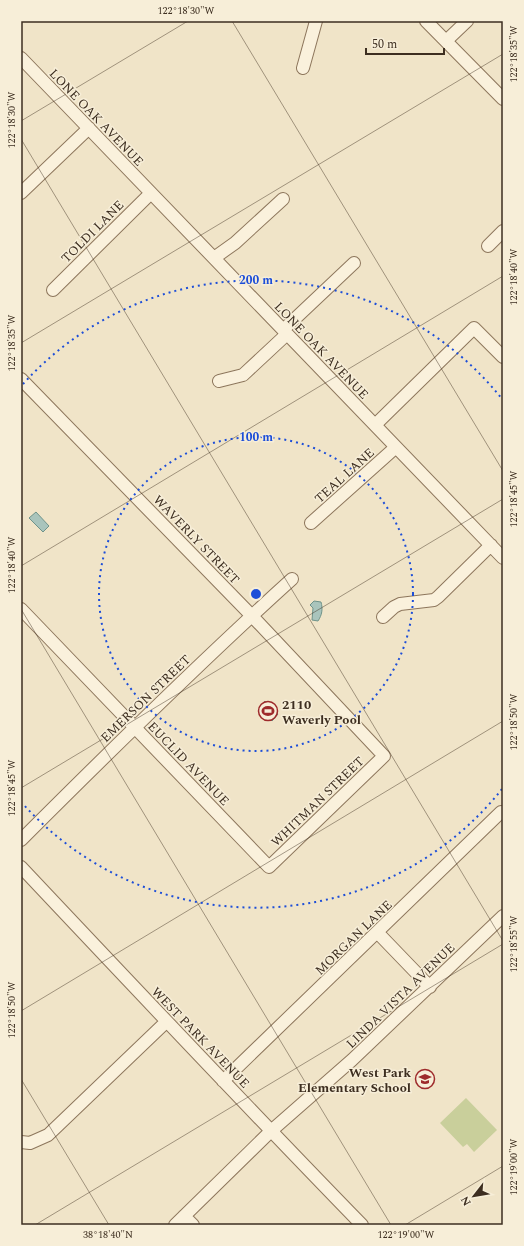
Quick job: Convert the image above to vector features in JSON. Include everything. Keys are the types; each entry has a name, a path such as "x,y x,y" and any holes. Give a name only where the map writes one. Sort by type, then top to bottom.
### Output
{"street":[{"path":"303,68 316,21"},
{"path":"426,21 503,99"},
{"path":"446,41 467,21"},
{"name":"LONE OAK AVENUE","path":"21,58 503,558"},
{"path":"21,193 89,128"},
{"name":"TOLDI LANE","path":"53,290 151,193"},
{"path":"214,258 235,243 283,199"},
{"path":"488,246 503,231"},
{"path":"219,381 243,375 354,263"},
{"path":"375,425 474,328 503,357"},
{"name":"WAVERLY STREET","path":"21,379 252,616 384,756"},
{"name":"TEAL LANE","path":"312,523 396,447"},
{"path":"383,617 394,607 400,604 434,600 491,545"},
{"name":"EMERSON STREET","path":"21,840 135,726 292,579"},
{"name":"EUCLID AVENUE","path":"21,610 135,726 269,867"},
{"name":"WHITMAN STREET","path":"269,867 384,756"},
{"name":"MORGAN LANE","path":"223,1082 502,812"},
{"name":"WEST PARK AVENUE","path":"21,867 223,1082 362,1225"},
{"name":"LINDA VISTA AVENUE","path":"175,1225 271,1131 352,1060 503,916"},
{"path":"377,932 430,987"},
{"path":"21,1142 30,1144 48,1135 166,1022"},
{"path":"184,1216 193,1225"}],"green space":[{"path":"466,1098 497,1130 474,1152 467,1144 463,1147 440,1123"}],"water":[{"path":"36,512 49,526 43,532 29,518"},
{"path":"314,601 321,602 322,605 322,612 318,621 312,620 313,608 310,605"},
{"name":"2110 Waverly Pool","path":"265,701 278,714 272,721 259,707"}],"place":[{"name":"2110 Waverly Pool","path":"268,711"},
{"name":"West Park Elementary School","path":"425,1079"}]}
